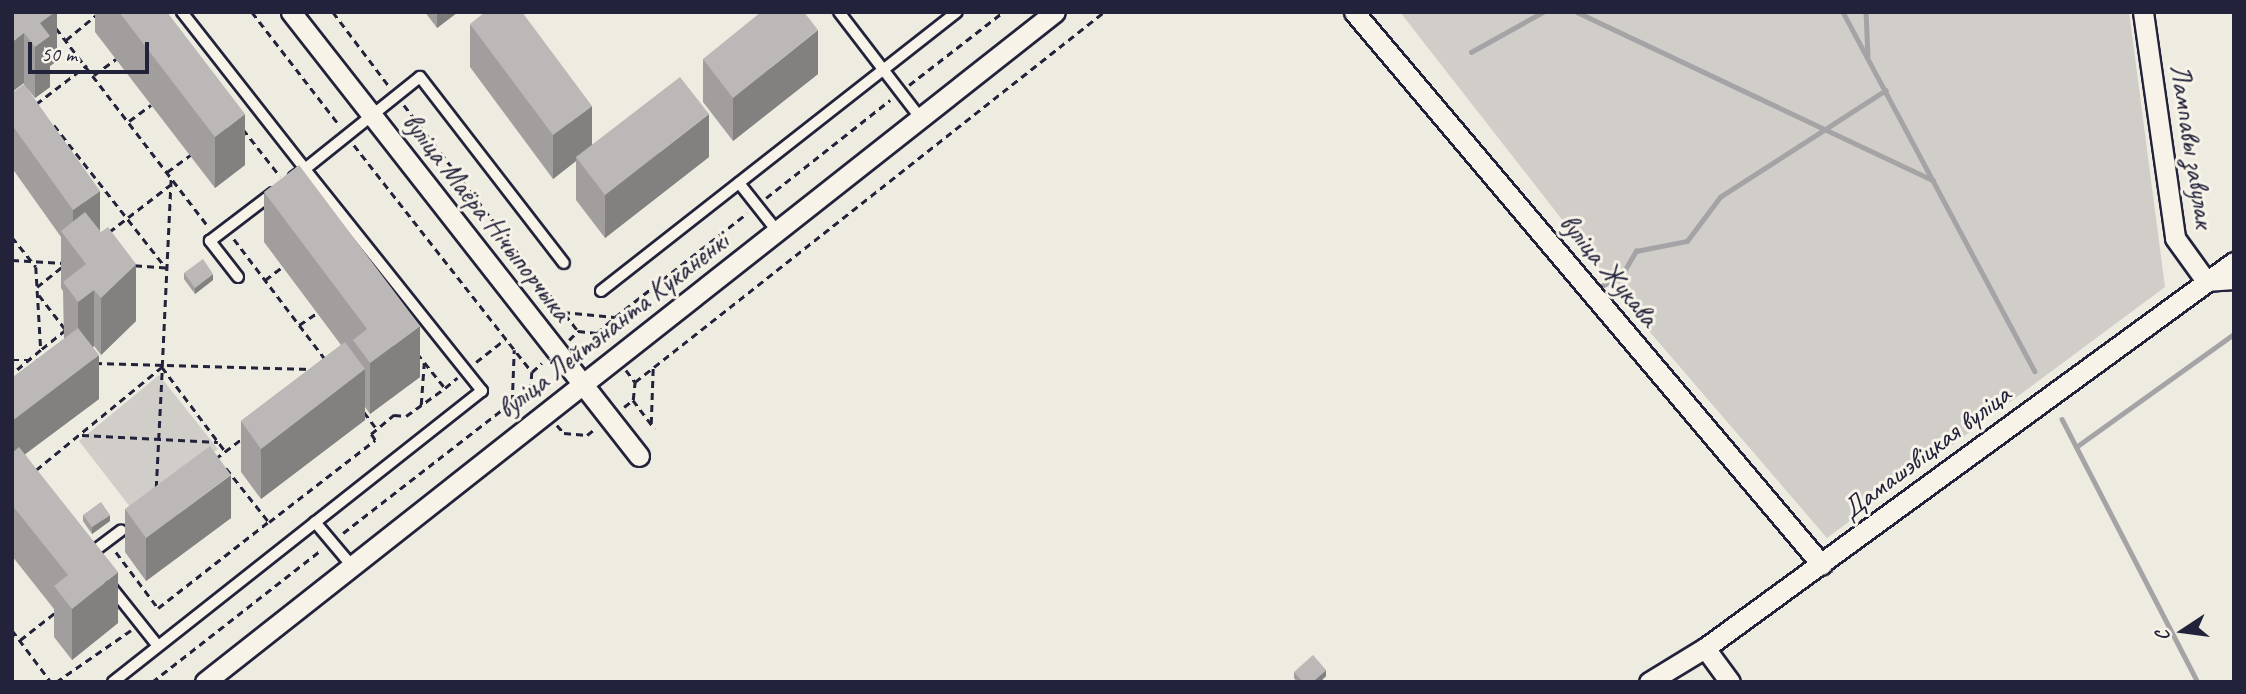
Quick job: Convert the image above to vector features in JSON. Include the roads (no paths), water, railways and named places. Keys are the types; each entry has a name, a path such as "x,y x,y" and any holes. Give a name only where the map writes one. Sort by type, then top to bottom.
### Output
{"street":[{"name":"вуліца Маёра Нічыпорчыка","path":"291,12 639,456"},
{"name":"вуліца Лейтэнанта Куканенкі","path":"205,682 1055,12"},
{"name":"вуліца Жукава","path":"1354,12 1822,565"},
{"name":"Лампавы завулак","path":"2143,12 2175,239 2206,281"},
{"name":"Дамашэвіцкая вуліца","path":"1648,682 1705,648 1822,565 2234,262"},
{"path":"2206,281 2234,279"},
{"path":"1705,648 1730,682"}],"lane":[{"path":"113,682 482,391 182,12"},
{"path":"839,12 921,119"},
{"path":"601,291 957,12"},
{"path":"238,277 210,241 420,78 564,263"},
{"path":"739,183 777,230"},
{"path":"315,522 352,566"},
{"path":"94,566 87,557 121,531"},
{"path":"102,576 158,646"}],"waterway":[{"path":"1471,52 1543,12"},
{"path":"1577,12 1933,180"},
{"path":"1843,12 2035,371"},
{"path":"1866,12 1868,56"},
{"path":"1600,287 1622,275 1636,251 1687,241 1720,197 1886,90"},
{"path":"2076,447 2234,334"},
{"path":"2062,419 2198,682"}]}
